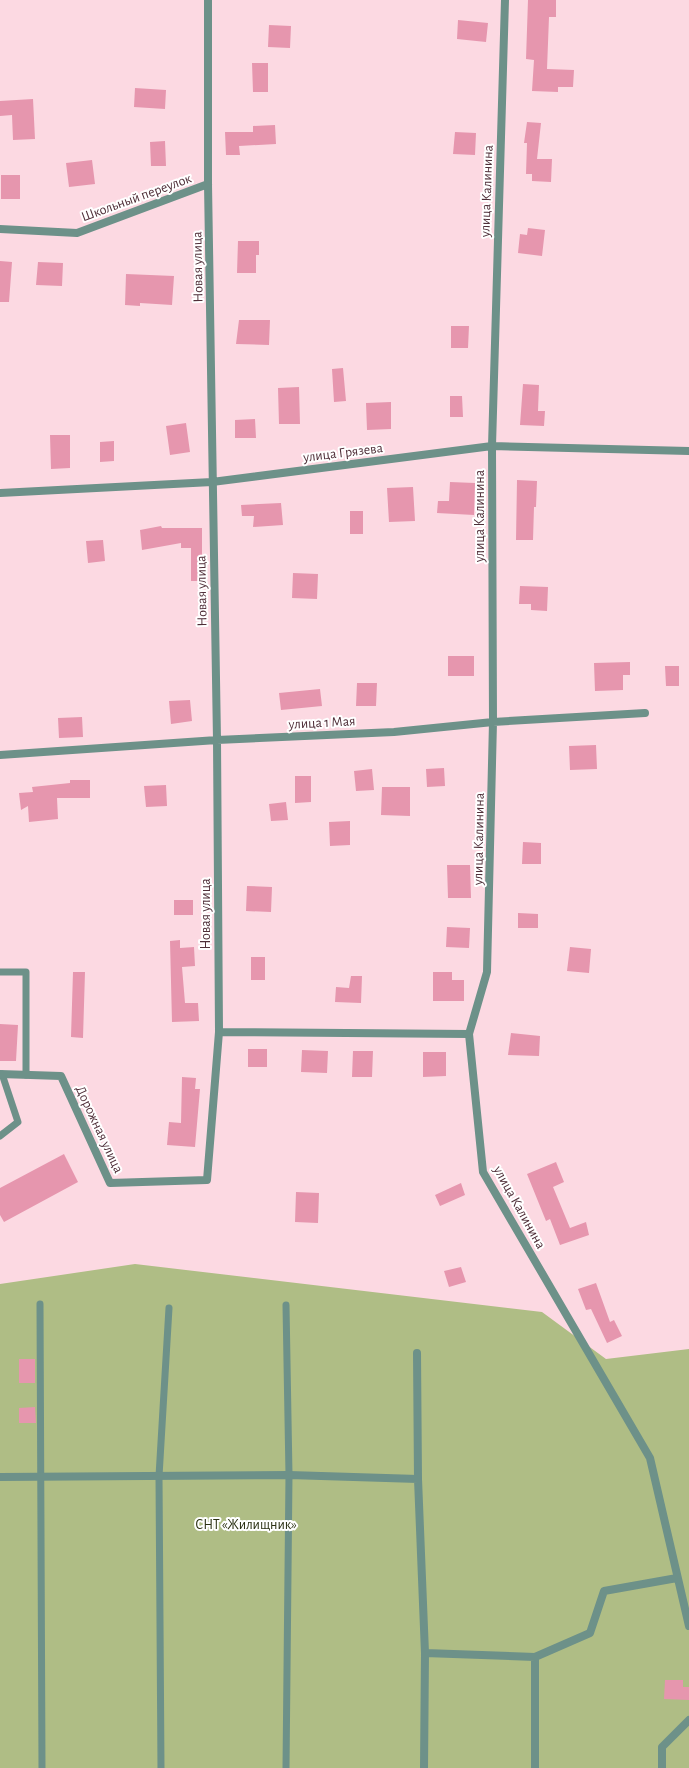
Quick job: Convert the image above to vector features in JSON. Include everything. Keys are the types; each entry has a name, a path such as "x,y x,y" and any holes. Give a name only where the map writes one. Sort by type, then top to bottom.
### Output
{"street":[{"name":"Новая улица","path":"207,1180 219,1032 217,740 208,184 208,0"},
{"name":"улица Калинина","path":"505,0 492,446 493,722 487,972 469,1034 484,1172 650,1458 689,1626"},
{"name":"Школьный переулок","path":"0,229 77,233 208,184"},
{"name":"улица Грязева","path":"0,493 212,482 492,446 689,452"},
{"name":"улица 1 Мая","path":"0,755 217,740 394,732 493,722 645,713"},
{"path":"219,1032 469,1034"},
{"name":"Дорожная улица","path":"1,1074 62,1076 110,1183 207,1180"},
{"path":"417,1353 418,1479 425,1653 424,1768"},
{"path":"0,1477 289,1475 418,1479"},
{"path":"425,1653 536,1657 590,1633 604,1591 678,1578"},
{"path":"535,1768 536,1657"},
{"path":"662,1768 662,1747 689,1720"}],"lane":[{"path":"0,972 26,972 26,1075"},
{"path":"0,1136 18,1122 1,1074"},
{"path":"40,1304 42,1768"},
{"path":"286,1305 289,1475 286,1768"},
{"path":"162,1768 159,1476 169,1308"}],"green space":[{"name":"СНТ «Жилищник»","path":"135,1264 542,1312 606,1359 689,1349 689,1768 0,1768 0,1284"}],"building":[{"path":"528,0 556,0 556,17 549,17 547,69 574,70 573,87 558,87 558,92 532,91 534,60 526,59"},
{"path":"458,20 488,23 486,42 457,39"},
{"path":"269,25 291,26 290,48 268,47"},
{"path":"252,63 268,63 268,92 253,92"},
{"path":"135,88 166,90 165,109 134,107"},
{"path":"33,99 35,139 13,140 12,115 0,116 0,101"},
{"path":"527,122 541,123 537,159 552,159 551,182 532,181 532,174 526,174 527,143 524,143"},
{"path":"275,125 276,144 239,146 240,155 226,155 225,132 253,132 253,126"},
{"path":"455,132 476,133 475,155 453,154"},
{"path":"165,141 166,166 151,166 150,142"},
{"path":"92,160 95,184 69,187 66,163"},
{"path":"1,175 20,175 20,199 1,199"},
{"path":"528,228 545,230 542,256 518,253 520,234 527,235"},
{"path":"238,241 259,241 259,255 256,255 256,273 237,273"},
{"path":"0,261 12,262 9,302 0,302"},
{"path":"38,262 63,263 62,286 36,285"},
{"path":"126,274 174,276 172,305 140,303 140,306 125,305"},
{"path":"239,320 270,320 269,345 236,344"},
{"path":"451,326 469,326 468,348 451,348"},
{"path":"343,368 346,401 334,402 332,369"},
{"path":"523,384 539,385 538,411 545,411 544,426 520,425"},
{"path":"299,387 300,424 279,424 278,388"},
{"path":"450,396 462,396 463,417 450,417"},
{"path":"391,402 391,429 367,430 366,403"},
{"path":"255,419 256,438 235,438 235,420"},
{"path":"186,423 190,452 170,455 166,426"},
{"path":"50,435 70,435 70,468 51,469"},
{"path":"114,441 114,461 100,462 100,442"},
{"path":"517,480 537,481 536,507 534,507 533,540 516,540"},
{"path":"450,482 475,483 474,515 437,513 438,501 449,501"},
{"path":"413,487 415,521 389,522 387,488"},
{"path":"281,503 283,525 253,527 254,516 242,516 241,505"},
{"path":"350,511 363,511 363,534 350,534"},
{"path":"161,526 162,528 202,528 202,581 191,581 191,548 181,548 181,543 142,550 140,530"},
{"path":"103,540 105,561 88,563 86,541"},
{"path":"293,573 318,574 317,599 292,598"},
{"path":"520,586 548,587 547,611 531,610 531,604 519,604"},
{"path":"448,656 474,656 474,676 448,676"},
{"path":"630,662 630,675 623,675 623,690 595,691 594,663"},
{"path":"665,666 679,666 679,686 666,686"},
{"path":"357,683 377,683 376,706 356,706"},
{"path":"320,689 322,706 281,710 279,693"},
{"path":"190,700 192,721 171,724 169,701"},
{"path":"82,717 83,737 59,738 58,718"},
{"path":"596,745 597,769 570,770 569,746"},
{"path":"444,768 445,786 427,787 426,769"},
{"path":"372,769 374,790 356,791 354,771"},
{"path":"295,776 311,776 311,802 295,803"},
{"path":"70,780 90,780 90,798 57,798 58,819 29,822 28,806 21,810 19,793 33,792 32,787 70,783"},
{"path":"166,785 167,806 146,807 144,786"},
{"path":"382,787 410,787 410,816 381,815"},
{"path":"286,802 288,820 271,821 269,804"},
{"path":"350,821 350,845 330,846 329,822"},
{"path":"523,842 541,843 541,864 522,864"},
{"path":"447,865 470,865 471,898 448,898"},
{"path":"247,886 272,887 271,912 246,911"},
{"path":"174,900 193,900 193,915 174,915"},
{"path":"518,913 538,914 538,928 518,928"},
{"path":"447,927 470,928 469,948 446,947"},
{"path":"180,940 180,948 194,947 195,966 182,967 185,1003 198,1003 199,1021 172,1022 170,941"},
{"path":"570,947 591,949 589,973 567,971"},
{"path":"251,957 265,957 265,980 251,980"},
{"path":"73,972 85,972 83,1038 71,1037"},
{"path":"433,972 452,972 452,980 464,980 464,1001 433,1001"},
{"path":"351,976 362,976 361,1003 335,1002 336,987 349,988"},
{"path":"0,1024 18,1025 16,1061 0,1061"},
{"path":"511,1033 540,1036 539,1056 508,1055"},
{"path":"248,1049 267,1049 267,1067 248,1067"},
{"path":"302,1050 328,1051 327,1073 301,1072"},
{"path":"353,1051 373,1051 372,1077 352,1077"},
{"path":"423,1052 446,1052 446,1076 423,1077"},
{"path":"182,1077 196,1078 195,1089 200,1089 195,1147 167,1145 169,1122 181,1123"},
{"path":"64,1154 78,1182 4,1222 0,1215 0,1188"},
{"path":"556,1162 564,1182 553,1187 570,1228 586,1222 589,1235 560,1245 550,1219 546,1221 527,1174"},
{"path":"461,1183 465,1195 440,1206 435,1195"},
{"path":"296,1192 319,1193 318,1223 295,1222"},
{"path":"461,1267 466,1282 449,1287 444,1271"},
{"path":"596,1283 610,1322 614,1320 622,1336 607,1343 591,1309 586,1310 578,1289"},
{"path":"19,1359 35,1359 35,1383 19,1383"},
{"path":"35,1407 36,1423 19,1423 19,1408"},
{"path":"665,1680 683,1680 683,1687 689,1687 689,1700 664,1699"}]}
